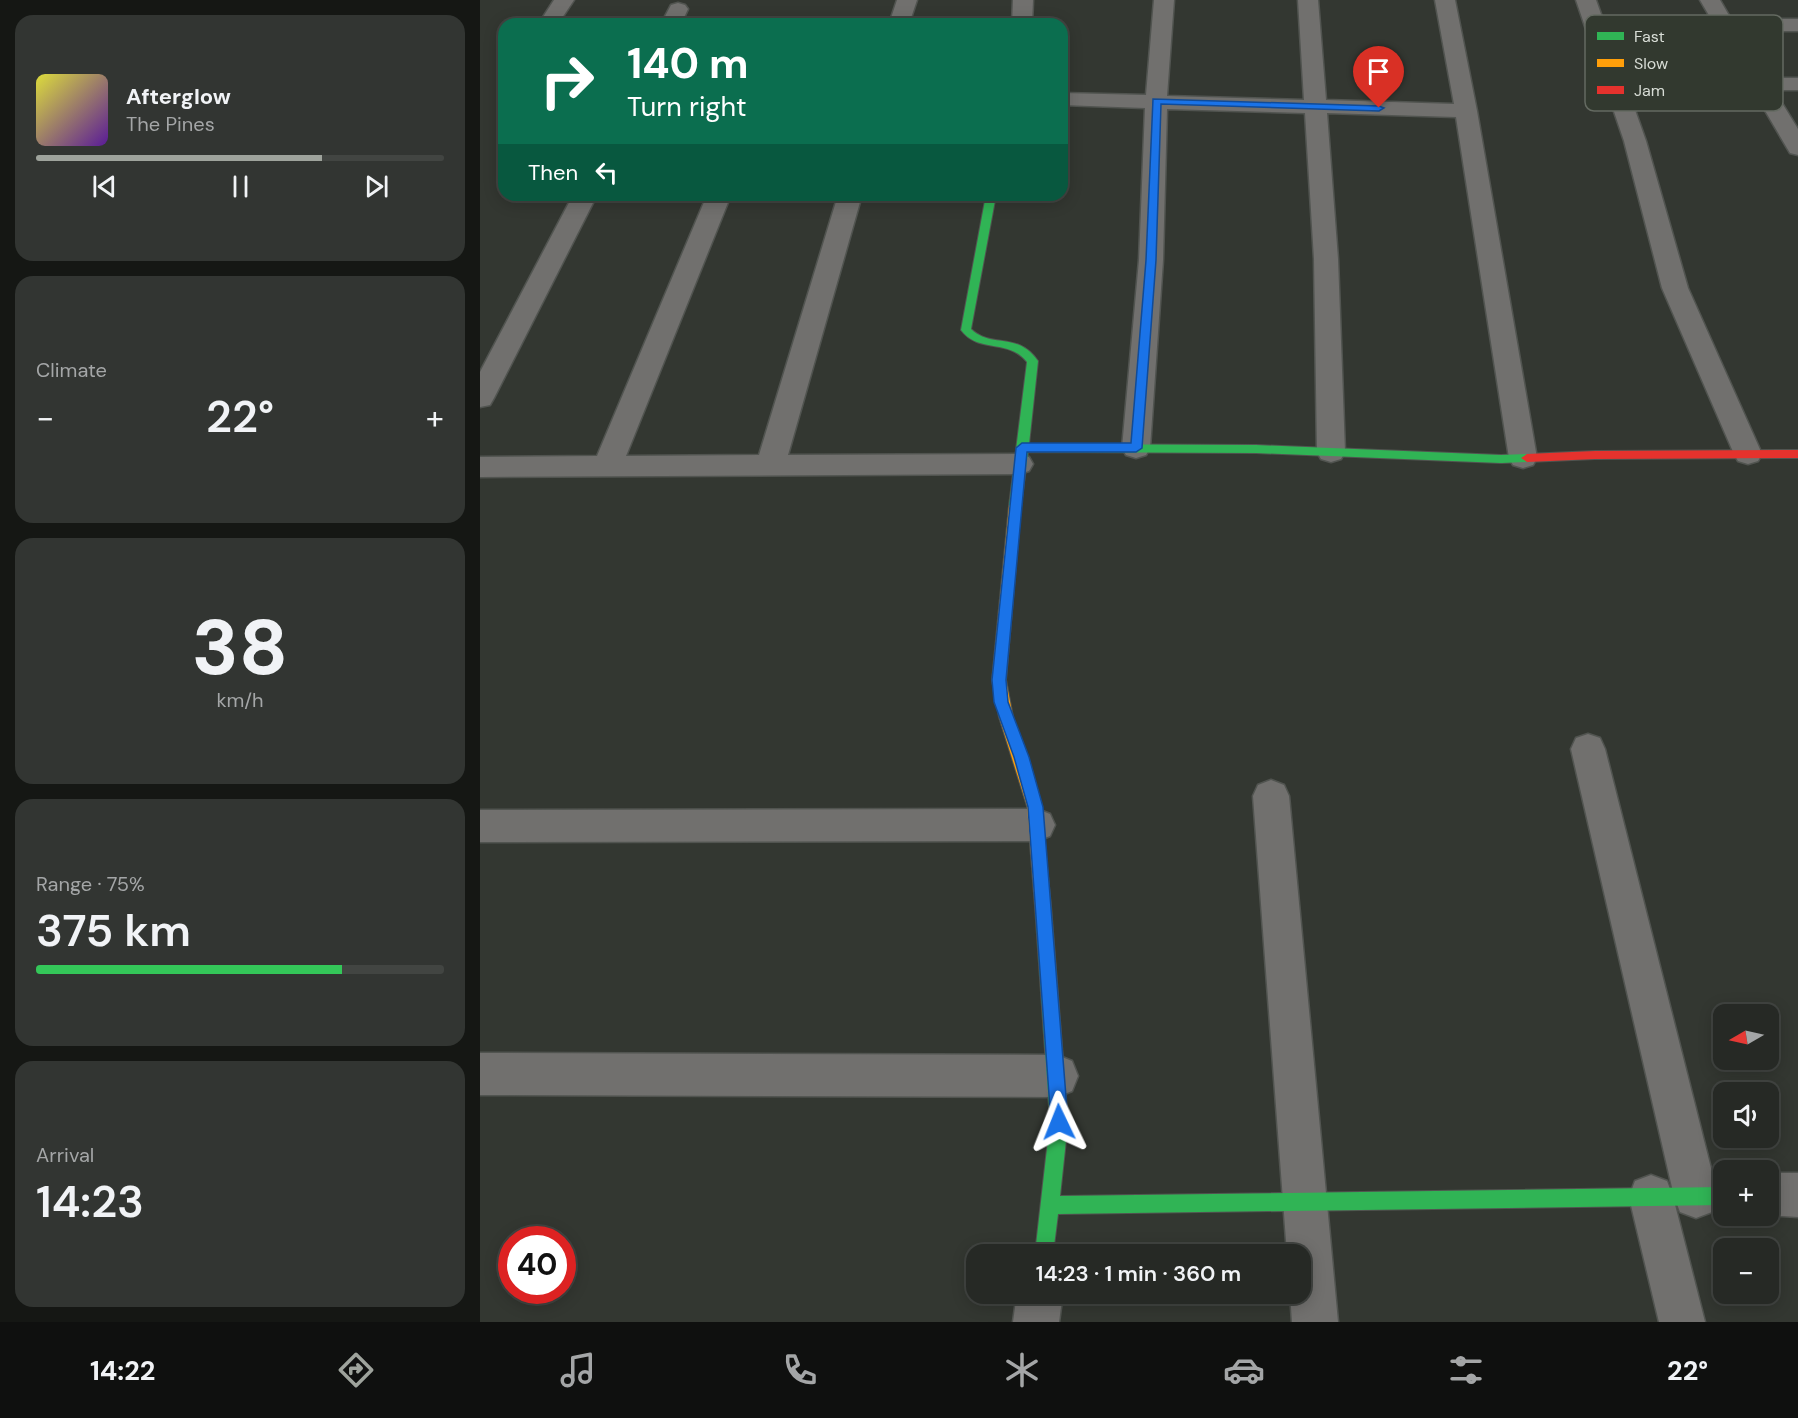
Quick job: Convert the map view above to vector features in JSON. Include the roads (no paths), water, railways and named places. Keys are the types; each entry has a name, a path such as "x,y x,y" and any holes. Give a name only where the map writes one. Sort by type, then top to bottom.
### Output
{"street":[{"path":"553,17 564,0"},
{"path":"901,18 907,0"},
{"path":"1022,18 1023,0"},
{"path":"1136,448 1151,260 1156,101 1164,0"},
{"path":"1308,0 1326,259 1331,452"},
{"path":"1445,0 1466,111 1523,458"},
{"path":"1586,0 1591,15"},
{"path":"1710,0 1719,15"},
{"path":"1068,99 1466,111"},
{"path":"1625,111 1635,141 1675,288 1748,454"},
{"path":"1776,111 1798,148"},
{"path":"480,398 582,201"},
{"path":"609,465 717,201"},
{"path":"771,464 848,201"},
{"path":"990,201 966,330 971,338 1014,344 1030,353 1033,368 1021,456 999,680 1001,702 1036,807 1059,1122 1045,1244"},
{"path":"480,467 771,464 1021,456 1136,448 1331,452 1460,458 1523,458 1596,454 1798,454"},
{"path":"1050,1205 1710,1196 1588,749"},
{"path":"1271,796 1315,1322"},
{"path":"480,826 1037,825"},
{"path":"480,1074 1057,1076"},
{"path":"1779,1195 1798,1195"},
{"path":"1651,1197 1682,1322"},
{"path":"1036,1322 1038,1304"}]}
